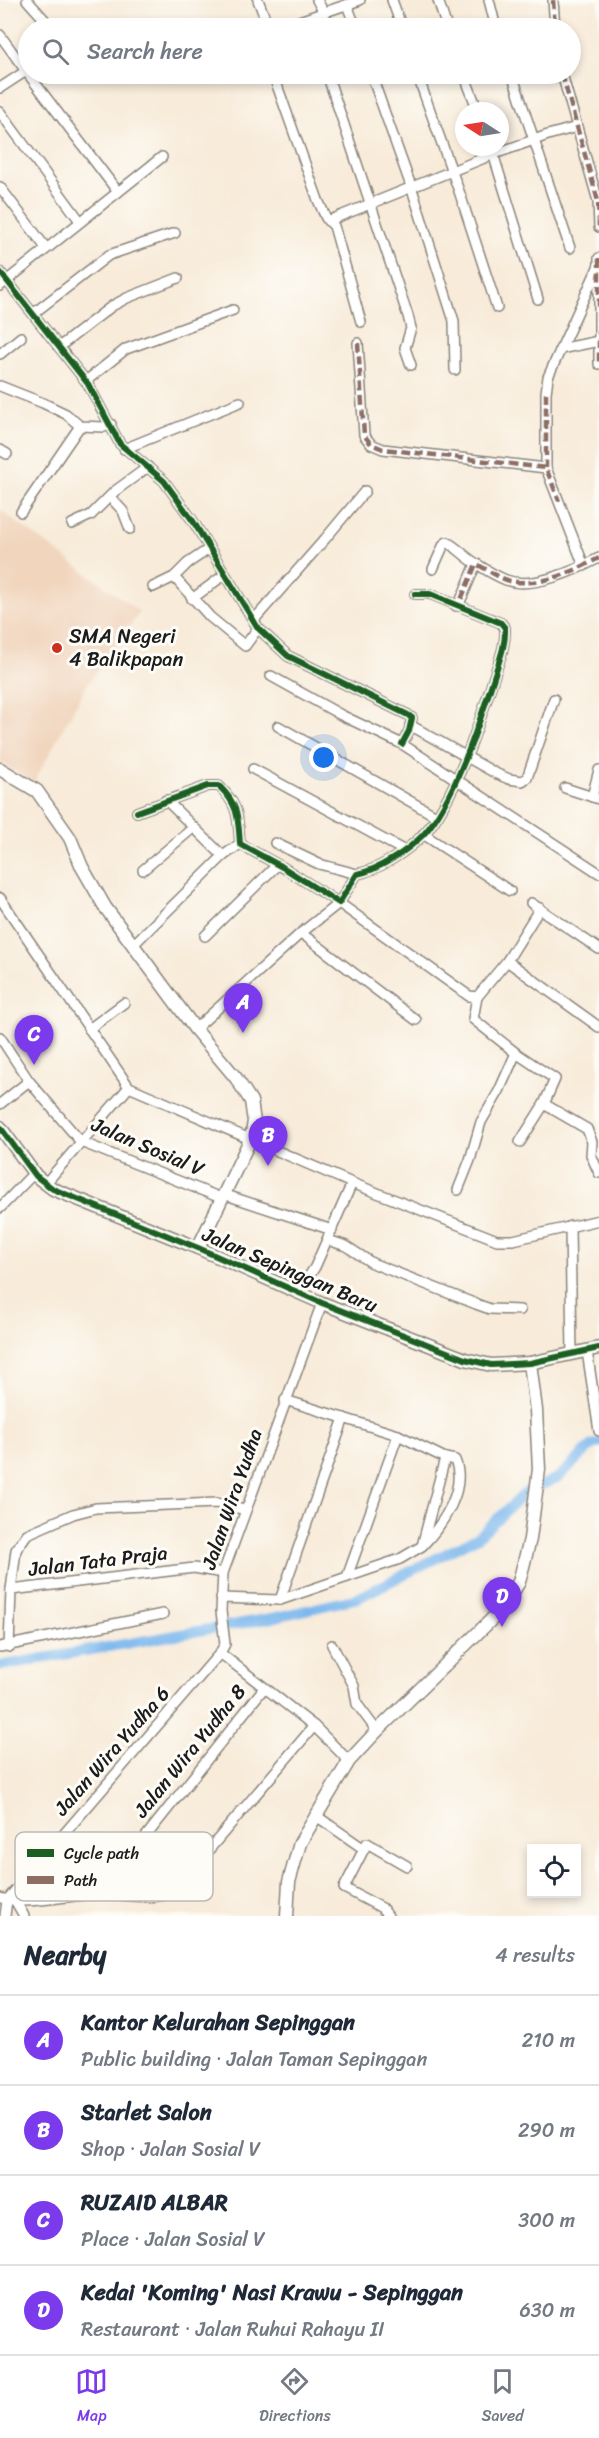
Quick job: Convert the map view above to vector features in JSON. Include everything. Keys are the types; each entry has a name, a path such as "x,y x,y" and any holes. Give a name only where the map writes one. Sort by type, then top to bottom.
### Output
{"street":[{"path":"27,0 43,18"},
{"path":"258,0 265,18"},
{"path":"317,0 324,13"},
{"path":"310,18 360,0"},
{"path":"392,0 398,18"},
{"path":"438,0 444,18"},
{"path":"489,0 494,18"},
{"path":"553,0 554,18"},
{"path":"347,5 352,18"},
{"path":"0,35 18,58"},
{"path":"0,88 18,76"},
{"path":"37,84 118,192"},
{"path":"277,84 318,200 328,221 334,226 361,322"},
{"path":"330,84 411,325 405,348 411,366"},
{"path":"375,84 412,189 454,321 455,370"},
{"path":"420,84 497,308"},
{"path":"468,84 475,102"},
{"path":"515,84 570,248"},
{"path":"565,84 598,201 599,226"},
{"path":"0,112 80,221"},
{"path":"509,147 577,127"},
{"path":"328,221 412,189 483,156"},
{"path":"495,156 538,300"},
{"path":"3,284 45,248 162,157"},
{"path":"0,187 45,248"},
{"path":"34,313 109,255 175,233"},
{"path":"599,258 599,364"},
{"path":"584,566 546,468 547,384 560,349 599,265"},
{"path":"0,272 3,284 34,313 86,381 107,425 124,449 164,481 193,521 255,624 288,656 412,718 409,732 402,744"},
{"path":"59,347 112,306 178,278"},
{"path":"86,381 126,349 233,310"},
{"path":"0,354 21,337"},
{"path":"560,349 599,341"},
{"path":"358,343 364,435 371,444 383,449 546,468"},
{"path":"0,386 44,402 82,426 107,425"},
{"path":"124,449 240,402"},
{"path":"21,512 82,426"},
{"path":"72,524 91,515 148,467"},
{"path":"174,578 210,617 245,646 255,624 365,491"},
{"path":"112,495 123,511 130,529"},
{"path":"433,569 446,542 476,564 507,580 515,581 548,579 599,558"},
{"path":"153,587 174,578 188,563 209,549"},
{"path":"456,606 462,599 476,564"},
{"path":"192,599 224,575"},
{"path":"275,843 319,864 355,875 370,872 403,850 423,834 436,816 466,756 503,647 506,628 501,623 430,594 415,594"},
{"path":"271,676 341,715 402,744 599,873"},
{"path":"410,725 509,779 522,782 527,778 554,699"},
{"path":"278,726 436,816"},
{"path":"0,769 37,791 70,838 82,867 105,907 195,1029 236,1078 250,1101 254,1122 251,1138 198,1248"},
{"path":"253,769 403,850"},
{"path":"565,788 596,798 599,770"},
{"path":"137,812 208,786 219,786 230,796 237,810 240,844"},
{"path":"166,800 222,856"},
{"path":"143,870 193,828"},
{"path":"423,834 510,891"},
{"path":"133,945 222,856 240,844"},
{"path":"240,844 339,903 469,996 477,997"},
{"path":"205,936 277,865"},
{"path":"195,1029 301,933 339,903 355,875"},
{"path":"0,898 129,1087 352,1183 497,1240 513,1240 599,1220"},
{"path":"531,903 599,949"},
{"path":"520,1142 544,1104 555,1079 516,1053 473,1019 477,997 507,961 540,908"},
{"path":"301,933 416,1020"},
{"path":"507,961 599,1027"},
{"path":"89,1029 124,1003"},
{"name":"Jalan Sosial V","path":"0,1037 29,1081 81,1142 330,1235 372,1263 466,1301 490,1309 520,1310"},
{"path":"458,1190 481,1122 499,1091 516,1053"},
{"path":"0,1104 29,1081"},
{"path":"45,1184 129,1087"},
{"path":"544,1104 587,1129 592,1142 591,1155 599,1173"},
{"name":"Jalan Sepinggan Baru","path":"0,1127 34,1173 45,1184 198,1248 322,1304 465,1359 491,1365 531,1363 593,1349"},
{"path":"0,1208 34,1173"},
{"path":"298,1293 315,1267 352,1183"},
{"path":"570,1226 572,1354"},
{"name":"Jalan Wira Yudha","path":"223,1649 221,1598 223,1573 322,1304"},
{"path":"593,1349 596,1416 599,1431"},
{"path":"287,1916 291,1870 300,1843 349,1761 491,1620 508,1600 523,1572 539,1469 531,1363"},
{"path":"221,1598 280,1600 400,1559 422,1546 442,1523 454,1495 459,1469 455,1460 445,1458 398,1435 285,1400"},
{"path":"280,1600 344,1418"},
{"path":"347,1577 398,1435"},
{"path":"422,1546 445,1458"},
{"path":"10,1590 16,1550 27,1534 73,1514 96,1508 218,1503 245,1510"},
{"name":"Jalan Tata Praja","path":"163,1614 4,1647 10,1590 194,1568 223,1573"},
{"path":"332,1645 354,1686 357,1704 377,1731"},
{"path":"223,1649 264,1688 314,1726 349,1761"},
{"name":"Jalan Wira Yudha 6","path":"66,1832 223,1649"},
{"name":"Jalan Wira Yudha 8","path":"149,1832 264,1688"},
{"path":"213,1845 314,1726"},
{"path":"315,1815 364,1849"},
{"path":"388,1916 382,1908 344,1888 367,1843 407,1866"},
{"path":"5,1916 8,1900"},
{"path":"8,1900 24,1916"}],"shaded area":[{"name":"SMA Negeri 4 Balikpapan","path":"0,510 140,612 88,683 34,782 0,763"}],"waterway":[{"path":"0,1666 272,1618 358,1598 478,1537 525,1493 559,1477 592,1445 599,1443"}],"marked path":[{"path":"553,0 554,18"},
{"path":"565,84 598,201 599,227"},
{"path":"599,258 599,364"},
{"path":"358,343 364,435 371,444 383,449 546,468 559,501"},
{"path":"546,393 546,468"},
{"path":"452,604 456,606 460,602 476,564 506,580 533,582 568,573 599,558"}],"cycle path":[{"path":"0,272 88,384 120,444 164,481 193,521 258,628 288,656 412,718 409,731 402,744"},
{"path":"137,812 208,786 219,786 234,806 238,819 240,844 284,868 339,903 357,874 383,864 401,853 423,835 434,821 465,760 503,647 505,628 501,623 430,594 415,594"},
{"path":"0,1127 36,1176 53,1189 198,1248 322,1303 465,1359 491,1365 530,1363 599,1348"}],"place":[{"name":"SMA Negeri 4 Balikpapan","path":"57,648"},
{"name":"Kantor Kelurahan Sepinggan","path":"243,1033"},
{"name":"RUZAID ALBAR","path":"34,1065"},
{"name":"Starlet Salon","path":"268,1166"},
{"name":"Kedai 'Koming' Nasi Krawu - Sepinggan","path":"502,1627"}]}
